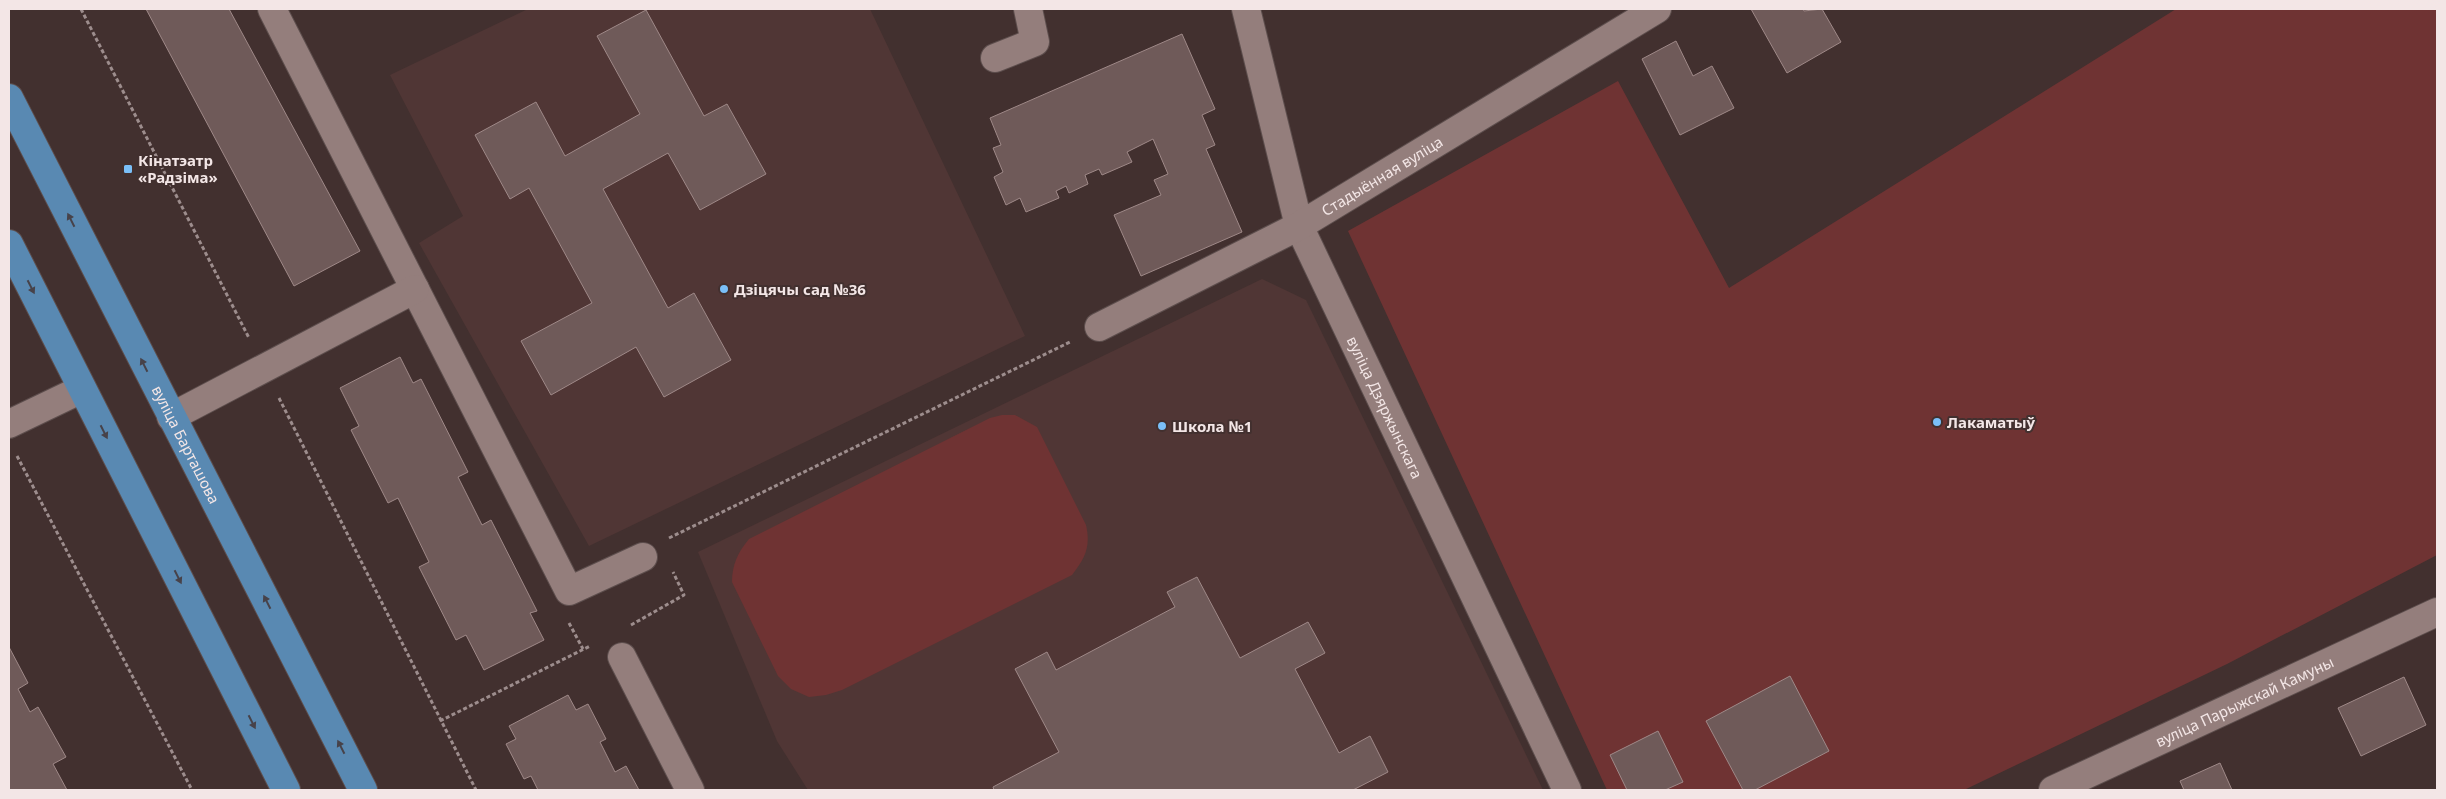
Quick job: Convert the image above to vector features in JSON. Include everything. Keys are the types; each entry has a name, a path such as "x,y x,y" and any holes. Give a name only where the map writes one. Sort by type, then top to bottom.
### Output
{"main road":[{"name":"вуліца Барташова","path":"9,98 171,418 363,790"},
{"path":"9,244 286,790"}],"street":[{"path":"272,9 569,591 643,557"},
{"path":"995,58 1035,42 1028,9"},
{"name":"вуліца Дзяржынскага","path":"1246,9 1298,226 1567,790"},
{"name":"Стадыённая вуліца","path":"1100,327 1298,226 1657,9"},
{"path":"171,418 415,289"},
{"path":"11,437 82,389"},
{"name":"вуліца Парыжскай Камуны","path":"2053,790 2437,612"},
{"path":"622,657 690,790"}],"path":[{"path":"668,538 1100,327"},
{"path":"11,437 192,790"},
{"path":"628,626 684,595 672,569"},
{"path":"440,721 598,642"}],"shaded area":[{"name":"Дзіцячы сад №36","path":"528,9 870,9 1025,336 589,546 419,243 463,216 390,75"},
{"name":"Лакаматыў","path":"2176,9 2437,9 2437,555 2227,664 1964,790 1607,790 1348,231 1618,81 1729,288"},
{"name":"Школа №1","path":"1262,279 1306,300 1543,790 808,790 777,741 698,552"},
{"path":"1002,415 1015,415 1037,427 1086,525 1088,540 1086,552 1072,575 842,690 826,695 809,697 791,689 778,676 732,582 734,564 745,544 749,539 990,418"}],"building":[{"path":"146,9 229,9 360,251 294,286"},
{"path":"1751,9 1803,9 1804,11 1822,9 1841,42 1787,73"},
{"path":"646,10 704,116 727,104 766,174 700,210 668,153 603,189 668,308 694,293 731,360 664,397 636,347 551,395 521,341 592,303 529,188 510,199 475,135 536,102 565,156 640,114 597,36"},
{"path":"1182,34 1215,109 1202,115 1215,145 1206,149 1242,232 1141,276 1114,215 1161,195 1154,180 1168,174 1153,139 1127,152 1132,162 1102,175 1099,169 1085,175 1088,184 1069,193 1066,186 1056,191 1059,198 1026,212 1020,198 1006,205 994,177 1003,172 993,148 1001,145 990,118"},
{"path":"1676,41 1693,76 1712,66 1734,108 1680,135 1642,59"},
{"path":"400,357 413,383 421,379 468,472 458,477 482,525 491,520 537,611 530,613 544,640 484,670 466,635 456,640 419,567 429,562 398,498 388,503 351,430 359,426 340,388"},
{"path":"1197,577 1240,658 1308,622 1325,653 1295,669 1339,753 1370,736 1388,772 1353,790 994,790 993,787 1059,752 1015,669 1047,652 1056,670 1175,607 1167,592"},
{"path":"9,647 28,683 18,689 30,712 38,707 66,757 53,764 67,790 9,790"},
{"path":"1790,676 1829,751 1755,790 1743,790 1706,721"},
{"path":"2404,677 2426,725 2361,756 2338,708"},
{"path":"568,695 576,710 588,704 606,739 600,742 615,772 626,766 639,790 538,790 531,776 524,779 506,744 516,739 509,726"},
{"path":"1658,731 1683,782 1665,790 1627,790 1610,755"},
{"path":"2220,763 2232,790 2184,790 2180,781"}],"place":[{"name":"Кінатэатр «Радзіма»","path":"128,169"},
{"name":"Дзіцячы сад №36","path":"724,289"},
{"name":"Лакаматыў","path":"1937,422"},
{"name":"Школа №1","path":"1162,426"}]}
